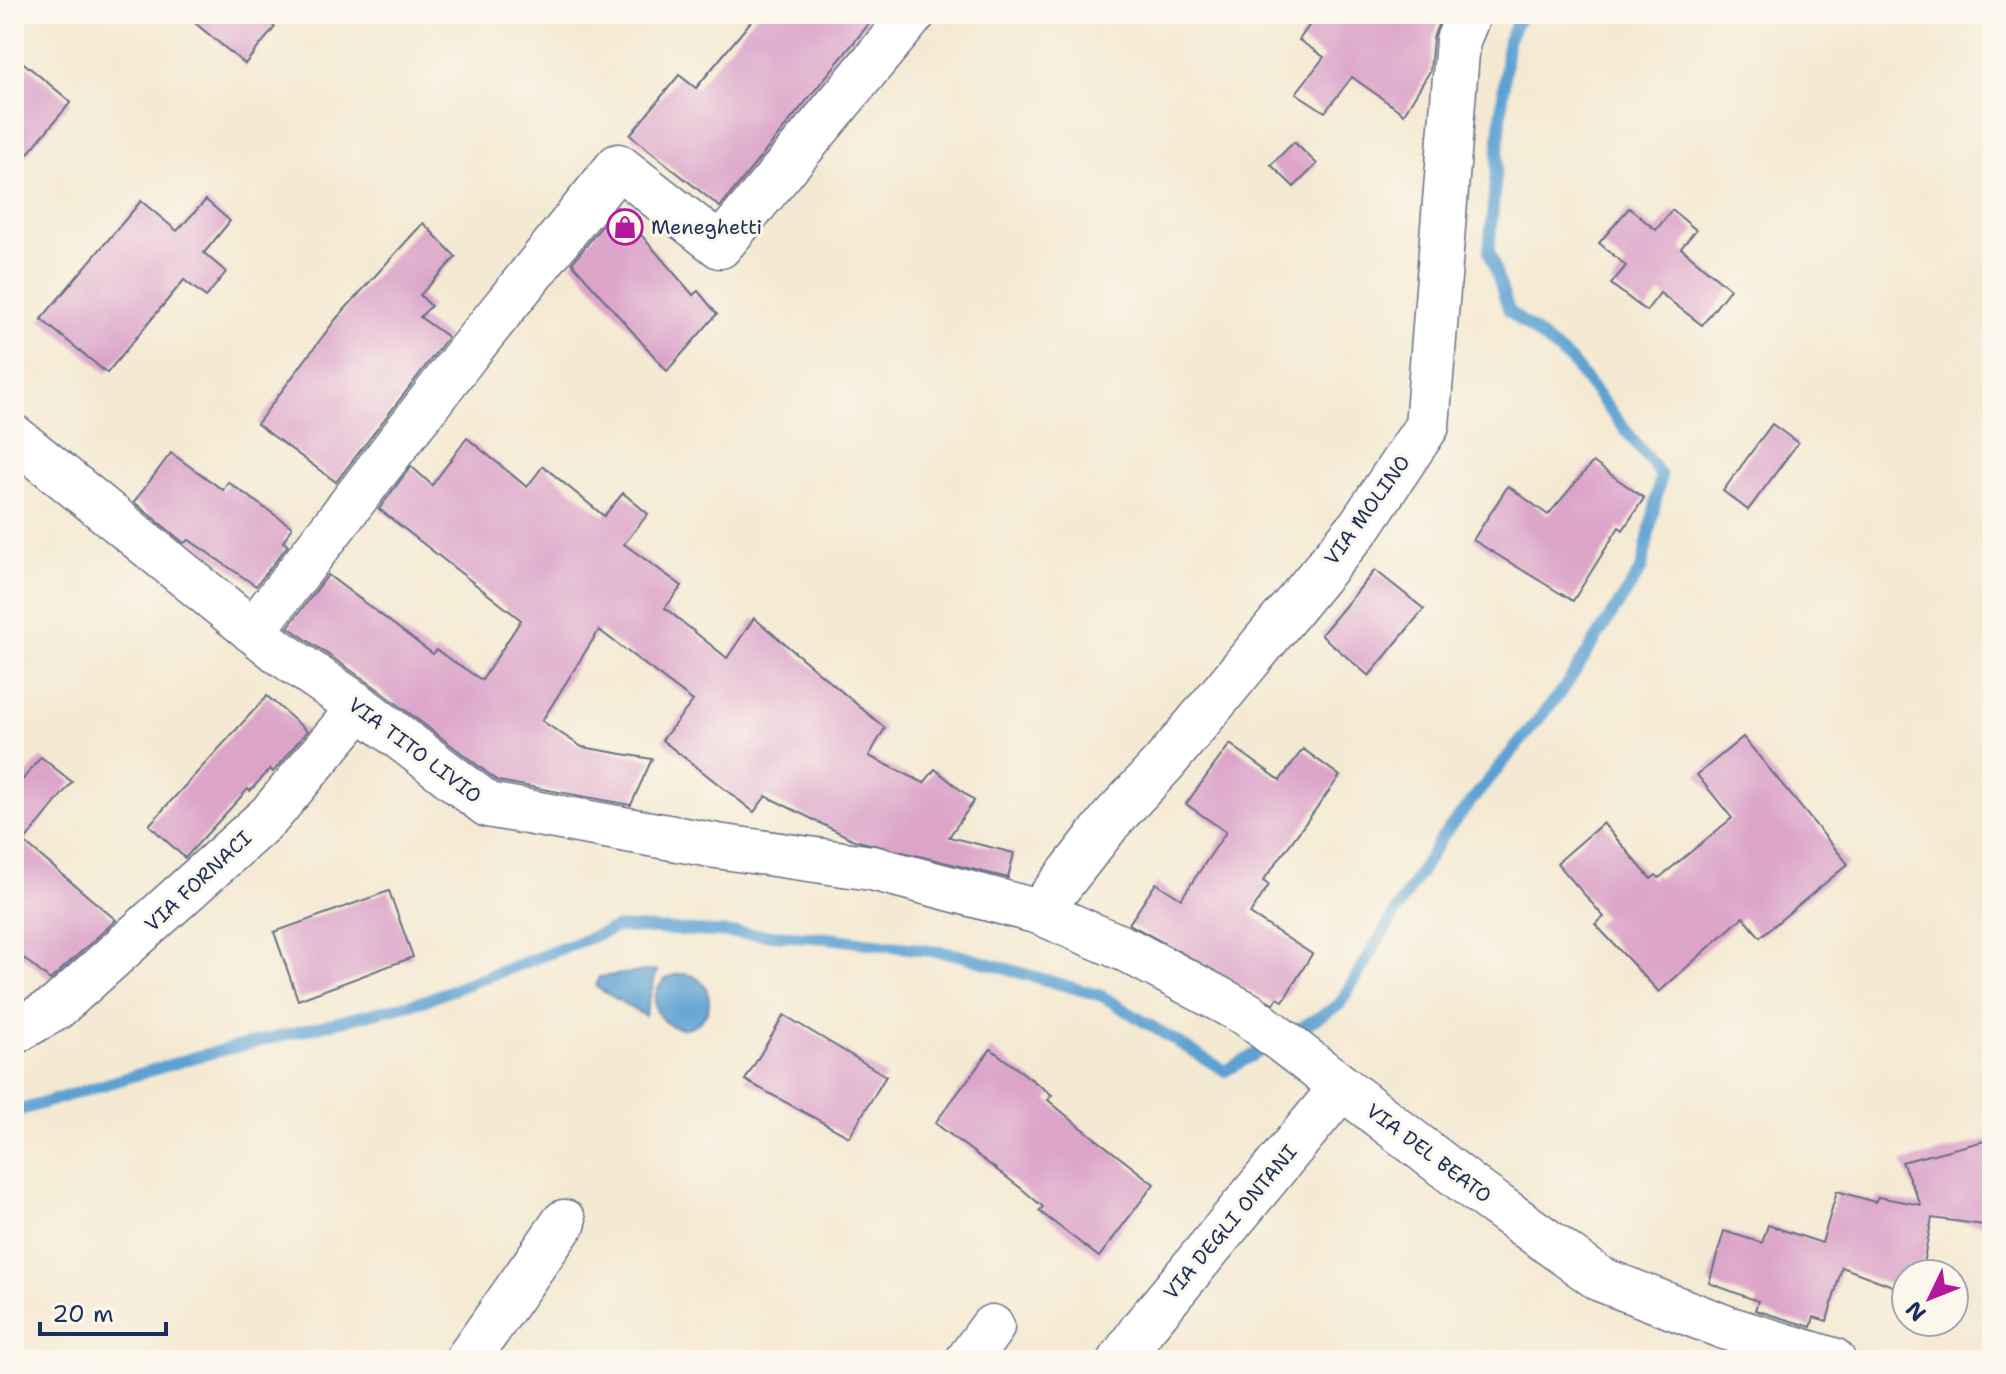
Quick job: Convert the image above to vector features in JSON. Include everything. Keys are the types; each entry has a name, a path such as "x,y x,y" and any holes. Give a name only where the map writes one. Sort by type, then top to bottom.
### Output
{"street":[{"path":"253,631 465,356 618,166 720,246 913,14"},
{"name":"VIA MOLINO","path":"1039,912 1112,819 1165,762 1360,526 1427,426 1458,40 1469,14"},
{"name":"VIA TITO LIVIO","path":"14,437 253,631 360,707 488,805 717,846 872,868 1039,912"},
{"name":"VIA FORNACI","path":"14,1032 56,1008 270,815 360,707"},
{"name":"VIA DEL BEATO","path":"1039,912 1129,951 1247,1014 1477,1191 1600,1279 1727,1328 1833,1360"},
{"name":"VIA DEGLI ONTANI","path":"1121,1360 1153,1315 1342,1087"},
{"path":"467,1360 564,1222"}],"water":[{"path":"657,970 645,1016 596,987 599,977"},
{"path":"682,974 701,982 709,1001 701,1020 682,1028 663,1020 655,1001 663,982"}],"building":[{"path":"184,14 258,14 275,27 245,64"},
{"path":"757,14 877,14 720,207 630,135 679,75 696,88"},
{"path":"1317,14 1442,14 1433,38 1430,71 1404,114 1352,77 1325,112 1296,93 1324,57 1299,40"},
{"path":"14,55 71,102 14,170"},
{"path":"1294,142 1317,164 1294,187 1271,165"},
{"path":"206,200 230,221 204,253 226,272 206,297 184,280 107,373 41,319 141,201 177,231"},
{"path":"617,207 693,295 698,291 717,314 667,371 572,263"},
{"path":"1629,208 1656,230 1672,210 1696,230 1681,248 1730,289 1702,325 1660,293 1646,311 1611,284 1626,266 1599,243"},
{"path":"423,223 456,257 420,295 431,306 420,317 448,337 336,482 257,424 336,319"},
{"path":"1772,424 1798,443 1748,510 1723,491"},
{"path":"467,438 527,487 543,466 604,516 623,493 648,514 624,544 682,586 665,608 727,658 754,618 885,728 869,756 924,783 935,769 974,801 949,837 1014,853 1008,878 854,840 766,796 754,812 662,740 693,701 599,630 542,721 582,747 652,759 631,805 498,781 375,687 288,627 328,575 433,654 436,650 482,680 521,620 379,509 411,466 432,485"},
{"path":"171,453 223,490 228,482 292,527 283,542 288,545 256,586 189,540 184,543 134,502"},
{"path":"1593,462 1644,498 1623,530 1619,527 1573,601 1473,540 1508,486 1548,515"},
{"path":"1375,570 1424,609 1369,676 1321,635"},
{"path":"267,696 307,731 273,772 270,769 250,791 248,789 185,858 149,825"},
{"path":"1743,737 1848,864 1760,937 1743,917 1659,992 1595,924 1604,917 1557,863 1603,823 1651,879 1656,875 1659,878 1732,818 1697,775"},
{"path":"1230,744 1280,780 1303,749 1340,776 1263,881 1269,885 1250,914 1312,954 1283,1001 1278,998 1274,1004 1129,924 1156,883 1181,899 1226,832 1186,804"},
{"path":"41,757 72,782 24,842 116,920 50,980 14,950 14,790"},
{"path":"389,891 413,957 298,1000 274,932"},
{"path":"784,1015 886,1076 849,1137 745,1080"},
{"path":"991,1049 1052,1095 1048,1100 1154,1184 1099,1257 1039,1211 1043,1207 1022,1189 935,1123"},
{"path":"1992,1139 1992,1226 1932,1218 1924,1258 1890,1258 1890,1285 1842,1267 1827,1321 1814,1317 1811,1327 1755,1310 1758,1301 1709,1283 1724,1231 1762,1243 1768,1225 1822,1243 1837,1191 1875,1202 1878,1197 1921,1205 1902,1162"}],"waterway":[{"path":"1287,1036 1339,1005 1441,838 1565,687 1642,568 1661,475 1571,361 1509,311 1489,251 1508,40 1522,14"},
{"path":"14,1112 199,1056 423,1001 618,927 828,938 955,954 1102,996 1225,1071 1271,1045"}],"place":[{"name":"Meneghetti","path":"625,227"}]}
